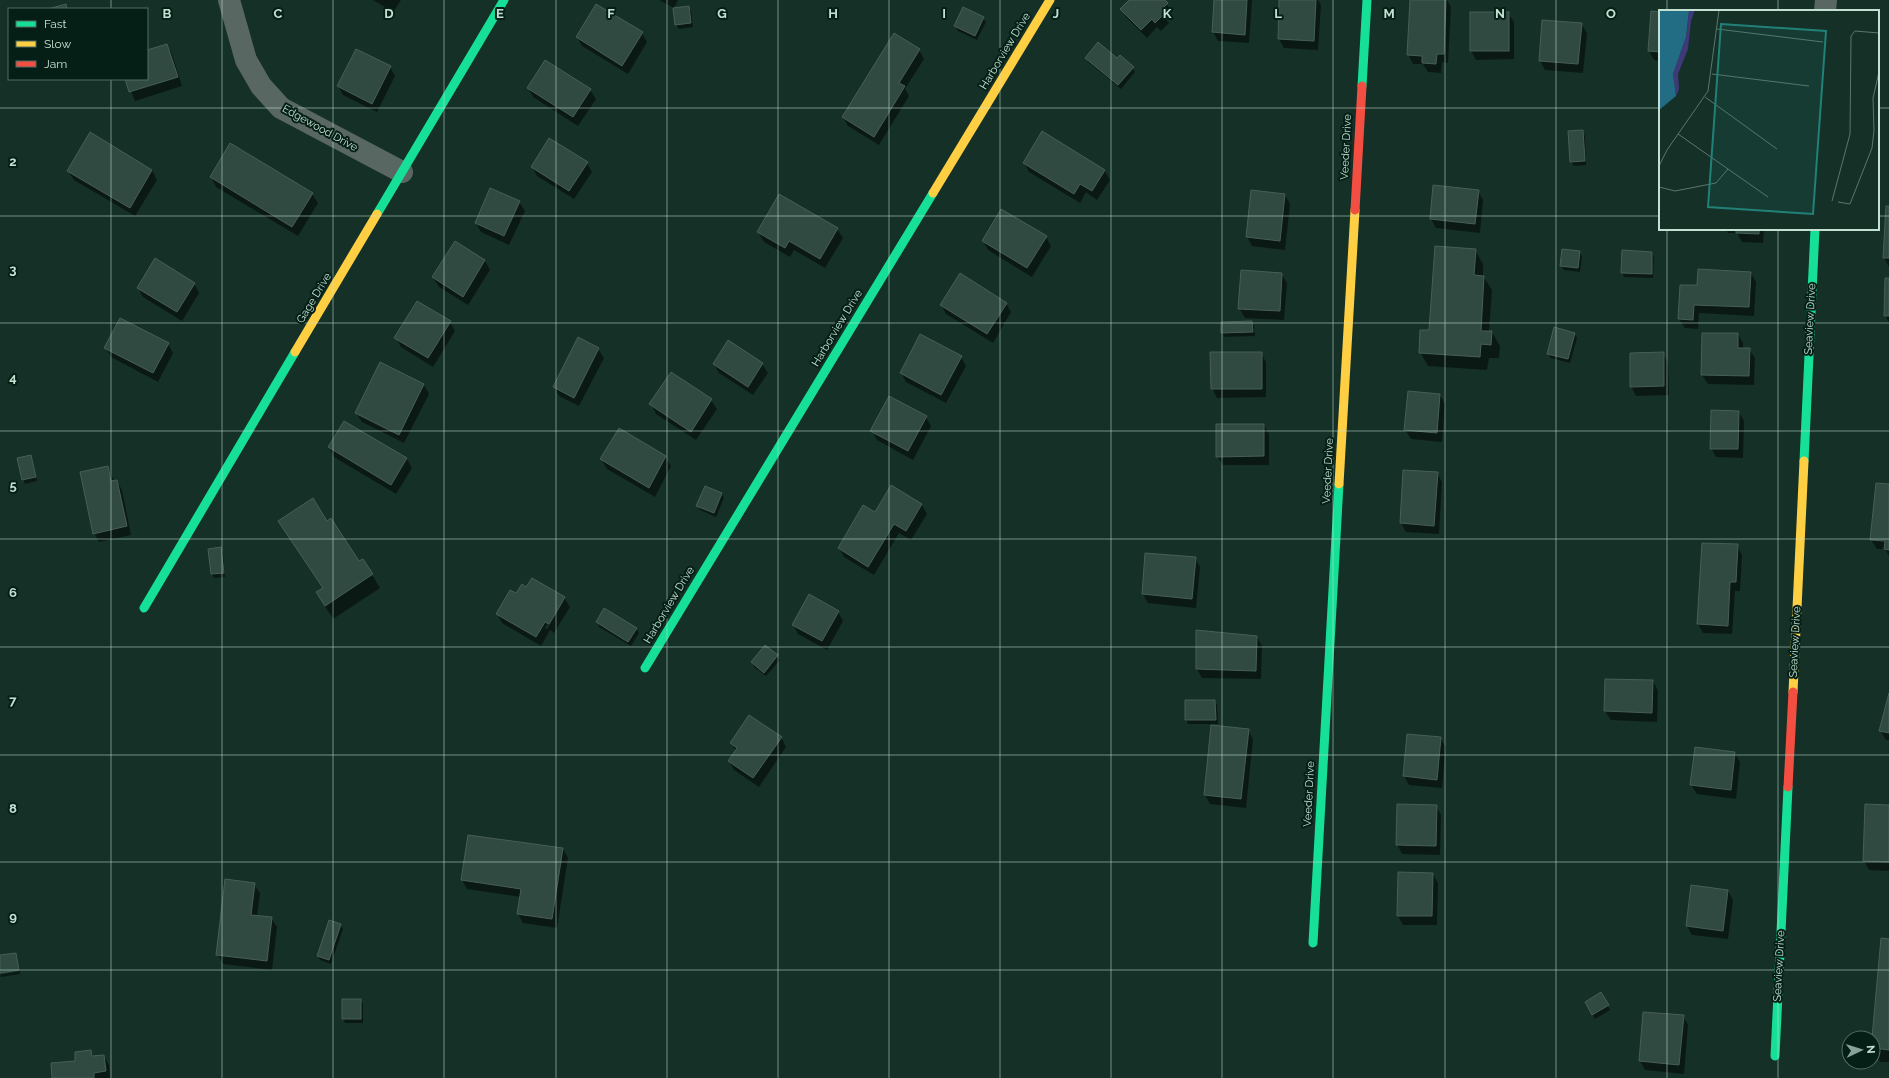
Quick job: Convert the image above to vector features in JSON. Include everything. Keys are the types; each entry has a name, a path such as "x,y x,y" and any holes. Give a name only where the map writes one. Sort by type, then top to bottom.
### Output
{"street":[{"name":"Edgewood Drive","path":"229,0 246,60 261,86 281,108 402,172"},
{"name":"Gage Drive","path":"144,608 504,0"},
{"name":"Harborview Drive","path":"645,668 1050,0"},
{"name":"Veeder Drive","path":"1313,943 1367,0"},
{"path":"1825,10 1826,0"},
{"name":"Seaview Drive","path":"1775,1056 1815,230"}],"building":[{"path":"1129,0 1165,0 1168,3 1161,10 1164,14 1155,23 1152,19 1141,30 1120,9"},
{"path":"1214,0 1247,0 1245,35 1212,32"},
{"path":"1279,0 1316,0 1314,41 1278,39"},
{"path":"1410,0 1446,0 1444,54 1437,54 1436,64 1422,63 1422,56 1407,55"},
{"path":"66,4 67,8 52,8"},
{"path":"596,4 643,32 622,66 576,37"},
{"path":"689,6 691,23 675,25 673,8"},
{"path":"963,7 984,17 975,36 954,26"},
{"path":"1651,11 1659,12 1659,52 1648,51"},
{"path":"1470,12 1509,12 1509,51 1470,51"},
{"path":"1542,20 1582,23 1578,64 1539,61"},
{"path":"894,33 920,49 899,83 905,86 874,137 842,117"},
{"path":"1098,42 1117,58 1120,55 1134,67 1118,85 1085,58"},
{"path":"167,44 178,77 129,92 125,80 148,80 148,50"},
{"path":"356,49 391,66 372,104 337,86"},
{"path":"545,60 591,89 573,117 527,88"},
{"path":"1583,130 1585,161 1570,162 1568,131"},
{"path":"1042,131 1105,170 1092,191 1080,184 1074,194 1023,163"},
{"path":"90,132 152,170 130,208 67,171"},
{"path":"549,138 588,162 569,191 531,167"},
{"path":"230,143 313,193 292,227 210,177"},
{"path":"1433,185 1479,190 1475,224 1430,219"},
{"path":"490,188 520,201 504,236 475,223"},
{"path":"1251,190 1285,194 1280,241 1246,237"},
{"path":"779,194 838,228 820,259 789,241 785,248 757,232"},
{"path":"1886,206 1889,206 1889,258 1883,258"},
{"path":"1001,209 1047,236 1027,268 982,241"},
{"path":"1736,230 1759,230 1759,234 1736,233"},
{"path":"455,241 485,260 463,297 432,277"},
{"path":"1435,246 1476,249 1474,275 1484,276 1481,331 1492,331 1491,345 1481,344 1480,357 1419,353 1420,330 1429,330"},
{"path":"1562,249 1580,251 1578,268 1560,266"},
{"path":"1622,250 1652,252 1652,274 1621,273"},
{"path":"155,258 195,283 177,312 137,288"},
{"path":"1698,269 1751,272 1749,307 1694,305 1693,320 1678,319 1680,285 1697,285"},
{"path":"1241,270 1282,273 1280,311 1238,309"},
{"path":"960,273 1007,303 987,334 940,305"},
{"path":"1885,278 1889,278 1889,316 1884,316"},
{"path":"417,301 451,321 428,358 394,338"},
{"path":"120,318 169,343 153,373 104,348"},
{"path":"1252,321 1253,332 1221,333 1221,322"},
{"path":"1554,327 1575,333 1568,359 1547,354"},
{"path":"1702,333 1738,333 1738,348 1750,348 1749,376 1701,375"},
{"path":"920,334 962,356 941,395 900,373"},
{"path":"578,337 599,348 574,398 553,387"},
{"path":"728,340 763,363 748,387 713,364"},
{"path":"1210,352 1262,352 1262,389 1211,389"},
{"path":"1664,352 1664,386 1630,387 1630,353"},
{"path":"380,362 424,384 399,435 355,413"},
{"path":"671,372 712,399 691,432 649,404"},
{"path":"1408,391 1440,394 1437,433 1404,430"},
{"path":"889,396 927,416 908,451 870,431"},
{"path":"1711,410 1739,411 1738,449 1710,449"},
{"path":"344,421 407,458 391,485 328,447"},
{"path":"1216,424 1264,424 1264,456 1216,457"},
{"path":"619,428 666,456 649,488 600,459"},
{"path":"31,455 36,477 22,480 17,458"},
{"path":"108,466 111,481 117,480 127,526 93,534 80,472"},
{"path":"1403,470 1438,472 1434,526 1400,523"},
{"path":"1876,483 1889,484 1889,550 1884,549 1885,541 1870,540"},
{"path":"891,485 922,504 906,531 894,524 868,567 838,548 863,505 875,512"},
{"path":"705,486 722,493 714,513 696,506"},
{"path":"313,498 327,521 331,518 359,561 363,559 373,574 325,606 316,592 323,588 278,521"},
{"path":"1702,543 1738,544 1736,582 1730,582 1728,626 1697,624"},
{"path":"221,547 224,573 211,574 208,549"},
{"path":"1145,553 1196,557 1192,599 1142,594"},
{"path":"532,578 565,597 549,624 545,622 536,637 496,614 510,590 516,593 522,584 526,587"},
{"path":"809,594 839,611 822,641 792,625"},
{"path":"604,608 637,628 628,642 596,622"},
{"path":"1196,630 1257,636 1256,671 1196,669"},
{"path":"765,645 778,655 764,673 751,662"},
{"path":"1605,679 1653,680 1652,713 1604,711"},
{"path":"1889,693 1889,733 1879,731"},
{"path":"1185,700 1215,700 1216,720 1185,720"},
{"path":"749,715 782,737 753,778 728,761 737,748 730,743"},
{"path":"1211,725 1249,729 1241,799 1204,795"},
{"path":"1407,734 1441,737 1437,780 1403,776"},
{"path":"1695,747 1735,752 1731,790 1690,785"},
{"path":"1397,804 1437,805 1436,846 1396,845"},
{"path":"1865,804 1889,805 1889,862 1863,861"},
{"path":"468,835 563,848 552,919 517,914 521,889 461,880"},
{"path":"1398,872 1433,873 1432,916 1397,916"},
{"path":"225,879 255,883 251,915 272,917 267,961 216,955"},
{"path":"1691,885 1728,890 1723,931 1686,926"},
{"path":"329,920 341,924 329,960 317,956"},
{"path":"1881,938 1889,939 1889,1050 1881,1049 1881,1030 1873,1030"},
{"path":"16,953 19,970 0,973 0,955"},
{"path":"1601,992 1609,1005 1592,1015 1585,1002"},
{"path":"342,999 361,999 361,1019 342,1019"},
{"path":"1643,1012 1684,1015 1679,1065 1639,1061"},
{"path":"91,1050 92,1056 104,1055 106,1071 94,1073 94,1078 52,1078 51,1063 75,1061 75,1052"}],"traffic: fast":[{"path":"377,214 504,0"},
{"path":"1362,86 1367,0"},
{"path":"645,668 933,193"},
{"path":"1804,461 1815,230"},
{"path":"144,608 295,352"},
{"path":"1313,943 1339,484"},
{"path":"1775,1056 1788,787"}],"traffic: slow":[{"path":"933,193 1050,0"},
{"path":"1339,484 1355,210"},
{"path":"295,352 377,214"},
{"path":"1793,692 1804,461"}],"traffic: jam":[{"path":"1355,210 1362,86"},
{"path":"1788,787 1793,692"}]}
